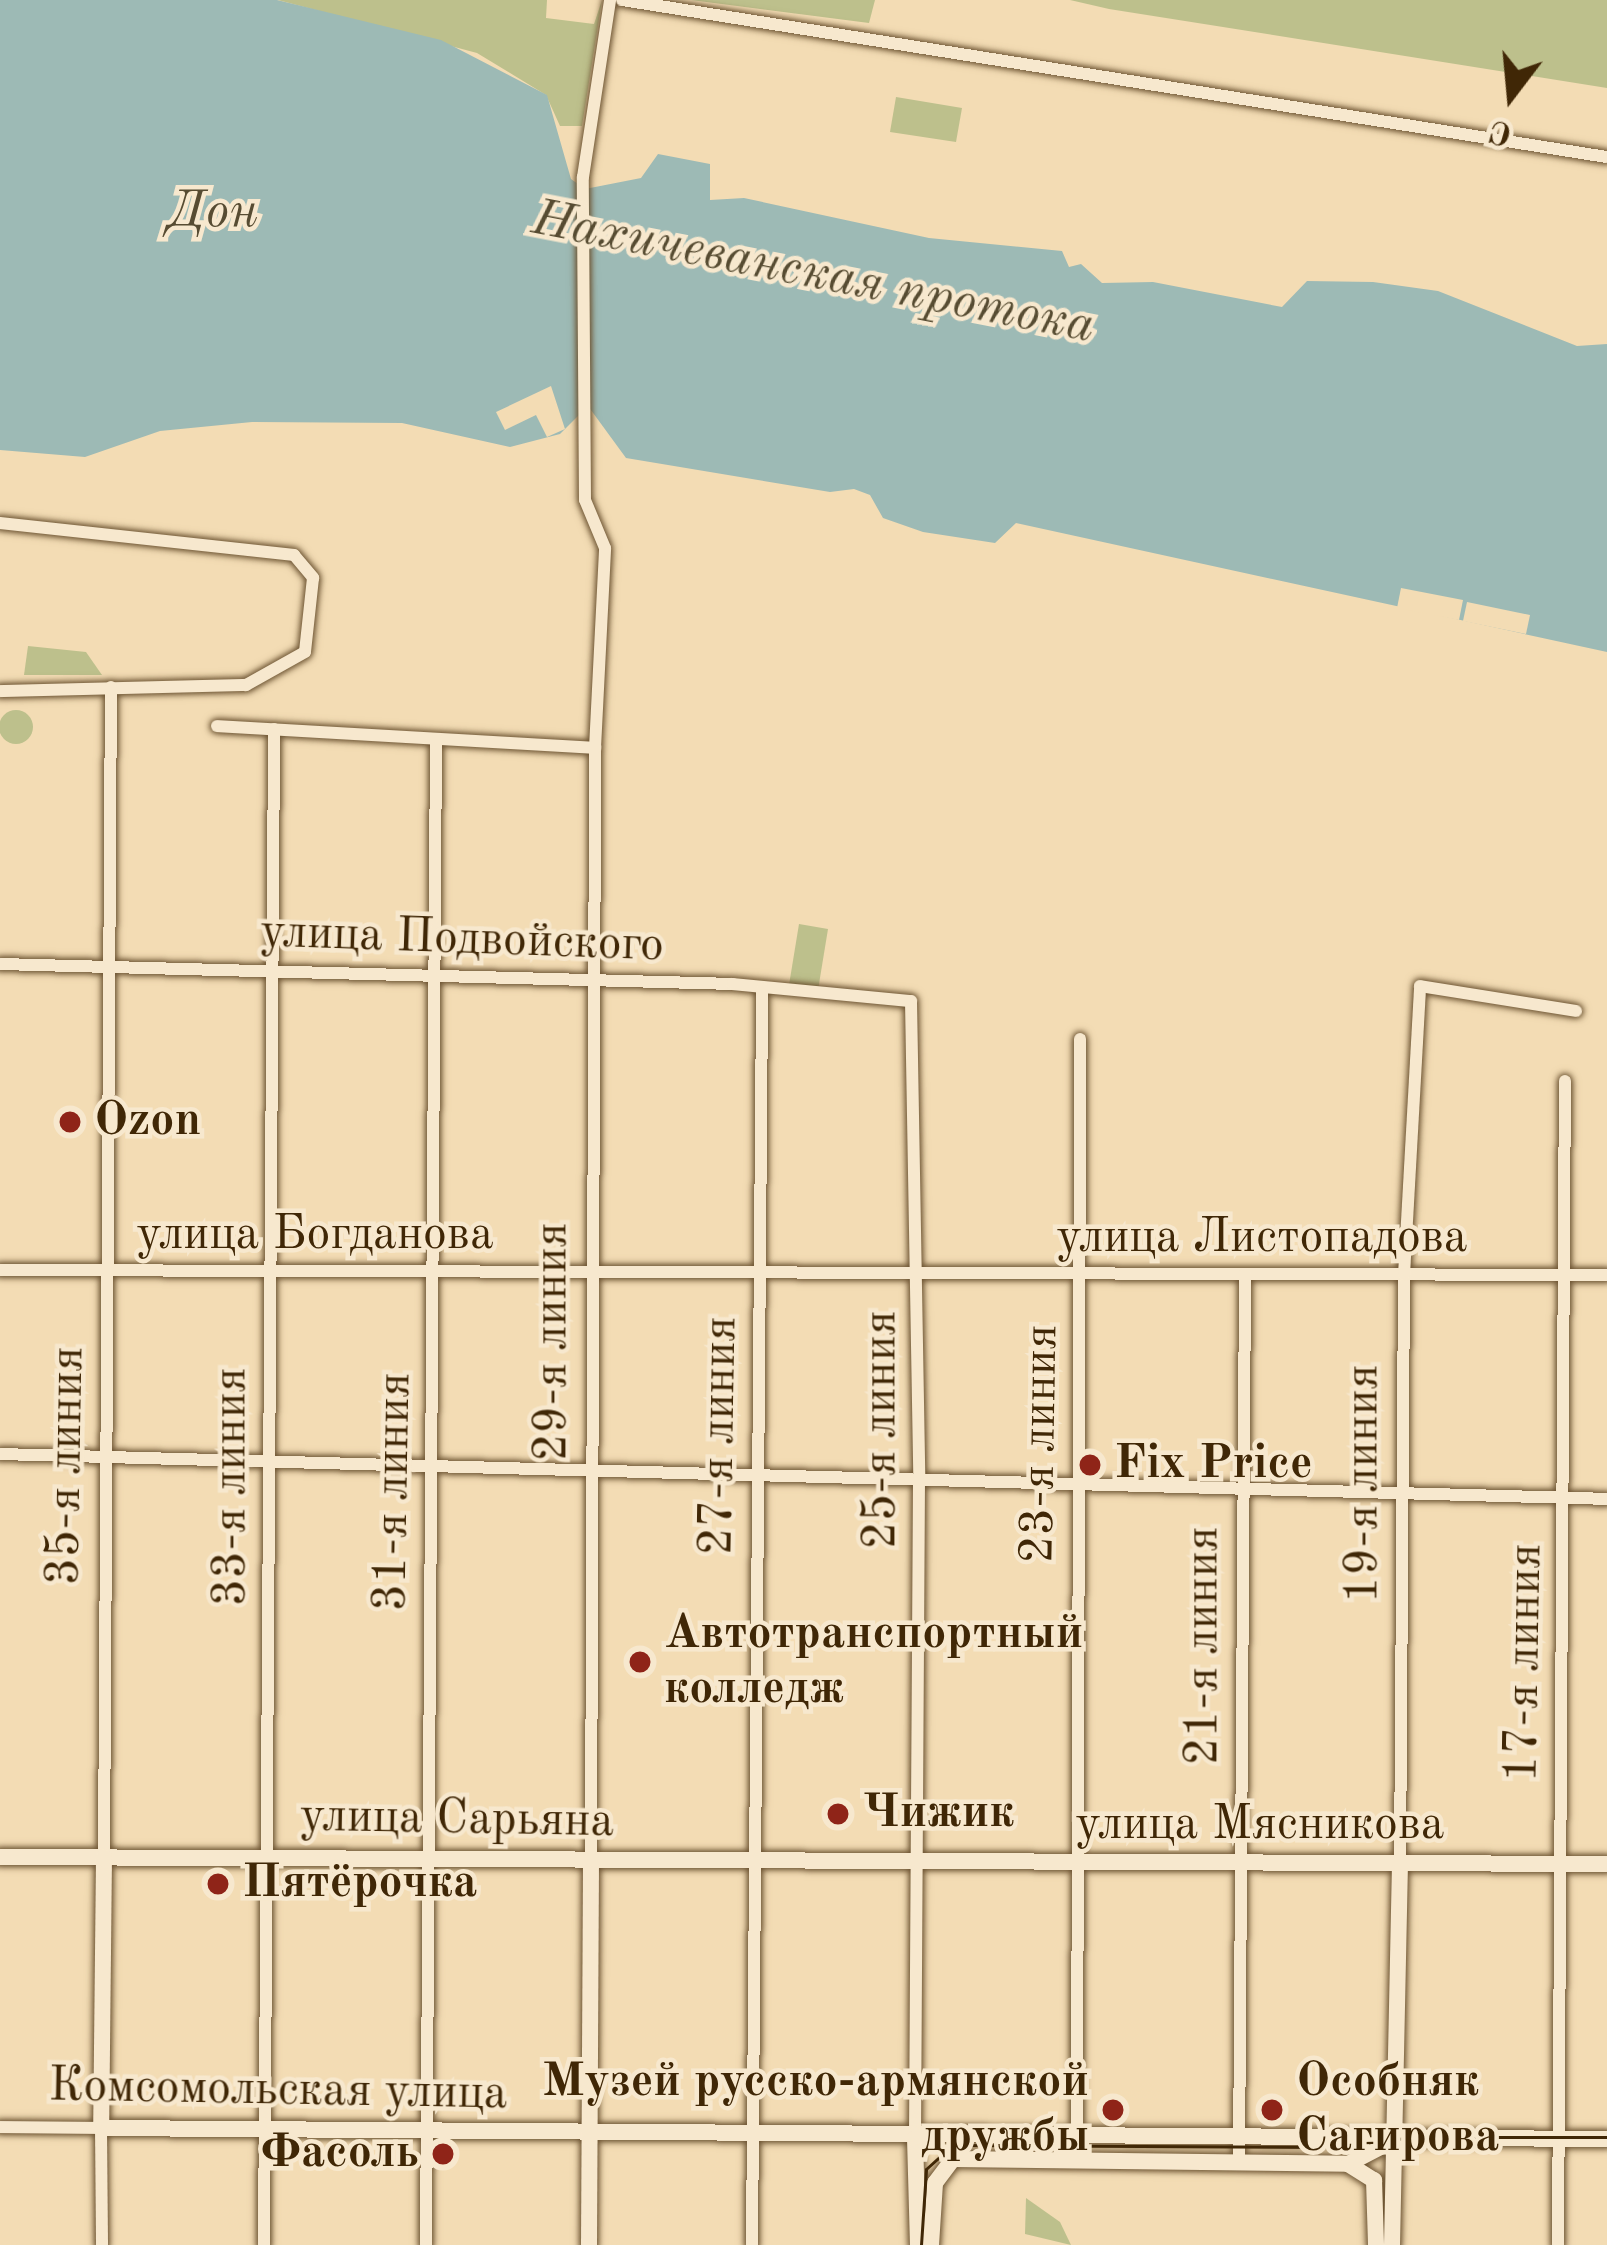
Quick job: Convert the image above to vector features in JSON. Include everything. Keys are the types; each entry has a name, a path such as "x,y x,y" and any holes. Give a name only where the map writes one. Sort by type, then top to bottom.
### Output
{"main road":[{"name":"улица Сарьяна","path":"0,1857 913,1862"},
{"name":"35-я линия","path":"101,2128 104,1857"},
{"name":"29-я линия","path":"589,2245 591,1861"},
{"name":"улица Мясникова","path":"913,1862 1607,1864"},
{"name":"19-я линия","path":"1392,2245 1400,1867"},
{"name":"Комсомольская улица","path":"101,2128 752,2137 1607,2140"},
{"path":"915,2138 952,2159 1348,2164 1369,2171 1376,2245"},
{"path":"915,2138 918,2245"},
{"path":"1348,2164 1395,2140"},
{"path":"931,2245 935,2183 952,2159"}],"street":[{"name":"29-я линия","path":"591,1861 595,748 605,534 585,500 583,177 610,0"},
{"path":"622,0 1607,157"},
{"path":"0,523 298,556 313,578 305,652 238,686 0,691"},
{"name":"35-я линия","path":"104,1857 111,687"},
{"path":"217,726 595,748"},
{"name":"33-я линия","path":"264,2245 274,729"},
{"name":"31-я линия","path":"425,2245 436,740"},
{"name":"улица Подвойского","path":"0,964 437,974 762,988 903,996 915,1010"},
{"name":"19-я линия","path":"1400,1867 1404,1276 1420,986 1576,1011"},
{"name":"27-я линия","path":"752,2245 762,988"},
{"name":"25-я линия","path":"915,1010 919,1481 913,1862 915,2138"},
{"name":"23-я линия","path":"1077,2138 1072,1864 1080,1040"},
{"name":"17-я линия","path":"1558,2245 1560,1275 1565,1082"},
{"name":"улица Богданова","path":"0,1270 918,1277"},
{"name":"21-я линия","path":"1239,2163 1245,1274"},
{"name":"улица Листопадова","path":"918,1277 1607,1275"},
{"path":"0,1454 1607,1499"},
{"name":"Комсомольская улица","path":"0,2127 101,2128"},
{"name":"35-я линия","path":"101,2128 102,2245"}],"green space":[{"path":"278,0 547,0 546,18 594,24 602,0 582,126 560,126 546,95 477,53"},
{"path":"691,0 875,0 869,23"},
{"path":"1070,0 1607,0 1607,88 1109,9"},
{"path":"896,97 962,108 956,142 890,132"},
{"path":"28,646 86,652 102,675 24,675"},
{"path":"16,710 28,715 33,727 28,739 16,744 4,739 -1,727 4,715"},
{"path":"799,924 828,929 818,990 789,985"},
{"path":"1026,2198 1060,2222 1071,2245 1025,2234"}],"water":[{"name":"Дон","path":"0,0 277,0 441,40 547,95 571,179 585,189 641,178 658,154 710,164 710,200 744,198 929,238 1062,251 1069,267 1081,264 1102,283 1153,282 1282,307 1307,281 1373,282 1438,291 1577,346 1607,344 1607,652 1016,523 995,543 923,532 883,518 870,495 854,489 830,492 626,458 588,406 560,434 510,447 402,423 252,422 160,431 85,457 0,450"}],"pier":[{"path":"551,386 565,429 547,437 536,415 505,430 496,412"},
{"path":"1401,588 1463,600 1459,620 1397,608"},
{"path":"1467,602 1530,615 1526,634 1463,621"}],"tram line":[{"path":"921,2245 926,2169 953,2145 1329,2147 1414,2137 1607,2137"}],"place":[{"name":"Ozon","path":"70,1122"},
{"name":"Fix Price","path":"1090,1465"},
{"name":"Автотранспортный колледж","path":"640,1662"},
{"name":"Чижик","path":"838,1814"},
{"name":"Пятёрочка","path":"218,1884"},
{"name":"Музей русско-армянской дружбы","path":"1113,2110"},
{"name":"Особняк Сагирова","path":"1272,2110"},
{"name":"Фасоль","path":"443,2154"}],"water label":[{"name":"Нахичеванская протока","path":"813,274"}]}
